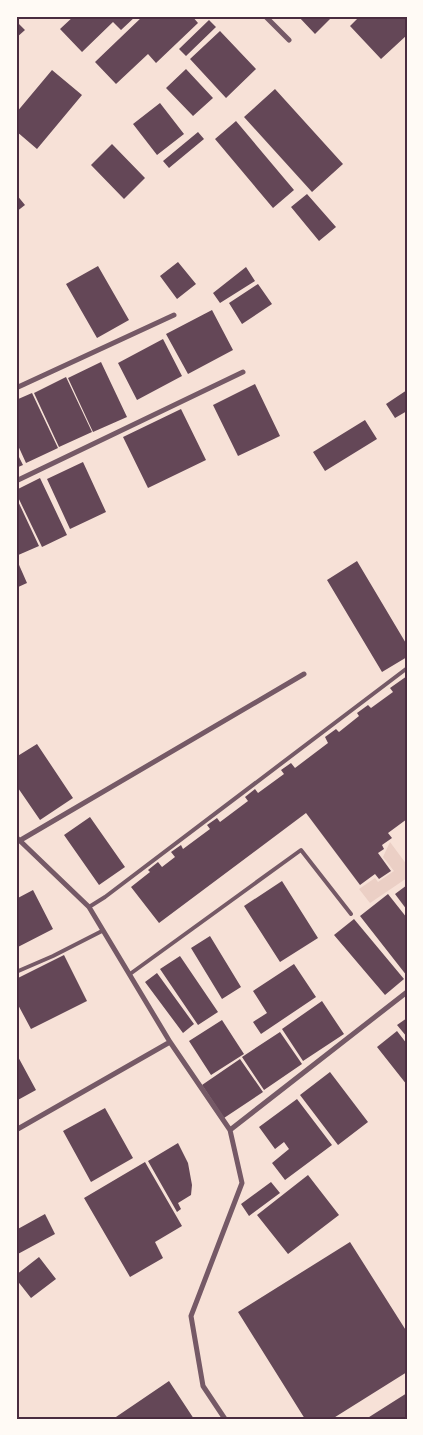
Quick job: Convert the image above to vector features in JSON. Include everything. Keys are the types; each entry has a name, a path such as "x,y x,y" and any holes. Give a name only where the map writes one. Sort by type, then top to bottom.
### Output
{"street":[{"path":"265,16 289,40"},
{"path":"16,388 174,315"},
{"path":"16,481 243,372"},
{"path":"225,1419 203,1386 191,1316 242,1183 230,1130 170,1042 89,907 18,839 304,674"},
{"path":"230,1130 407,992"},
{"path":"16,1130 170,1042"}],"lane":[{"path":"89,907 105,897 406,669"},
{"path":"130,974 301,850 352,914"},
{"path":"16,972 102,931"}],"shaded area":[{"path":"390,842 407,865 407,878 370,903 359,889 375,878 378,882 394,871 383,857"}],"building":[{"path":"74,16 136,16 121,30 113,22 82,52 60,29"},
{"path":"143,16 192,16 198,23 156,63 148,54 116,84 95,62"},
{"path":"298,16 333,16 315,34"},
{"path":"360,16 407,16 407,35 381,59 350,26"},
{"path":"209,20 216,27 186,56 179,49"},
{"path":"16,21 25,30 16,38"},
{"path":"220,31 256,69 226,98 190,59"},
{"path":"186,69 213,98 193,116 166,88"},
{"path":"52,70 82,95 37,149 16,131 16,113"},
{"path":"275,89 343,164 312,192 244,117"},
{"path":"160,103 184,134 157,155 133,124"},
{"path":"236,121 294,190 273,208 215,139"},
{"path":"198,132 204,139 169,168 163,161"},
{"path":"112,144 145,178 124,199 91,165"},
{"path":"16,194 25,205 16,212"},
{"path":"307,194 336,227 319,241 291,207"},
{"path":"178,262 196,284 177,299 160,276"},
{"path":"98,266 129,320 97,338 66,284"},
{"path":"246,267 255,281 220,303 213,293"},
{"path":"258,284 272,304 242,324 229,303"},
{"path":"212,310 233,350 188,374 166,334"},
{"path":"163,339 182,376 137,400 118,363"},
{"path":"101,362 127,417 93,432 68,378"},
{"path":"66,377 92,432 59,447 34,393"},
{"path":"255,384 280,436 238,456 213,405"},
{"path":"407,390 407,411 395,418 386,404"},
{"path":"32,393 58,448 26,463 16,441 16,400"},
{"path":"181,409 206,460 148,488 123,437"},
{"path":"365,420 377,439 325,471 313,452"},
{"path":"16,451 23,465 16,468"},
{"path":"83,462 106,512 70,529 47,479"},
{"path":"40,478 67,535 42,547 16,493 16,490"},
{"path":"16,497 39,546 16,556"},
{"path":"16,558 27,583 16,588"},
{"path":"357,561 407,645 407,657 382,672 327,580"},
{"path":"407,676 407,819 388,833 392,838 382,845 384,849 378,853 391,871 379,879 375,874 360,885 306,813 159,923 131,887 150,872 148,870 158,862 162,867 175,857 171,852 181,845 183,849 210,829 207,825 217,818 220,822 248,801 245,797 255,789 258,793 284,774 281,770 291,763 295,768 328,743 325,737 336,729 339,732 359,716 357,713 368,705 371,708 393,692 390,688"},
{"path":"37,744 73,798 40,820 16,785 16,757"},
{"path":"90,817 125,867 99,885 64,835"},
{"path":"282,881 318,938 280,962 244,906"},
{"path":"407,885 407,910 395,894"},
{"path":"33,890 53,929 16,948 16,899"},
{"path":"388,894 407,918 407,976 360,916"},
{"path":"354,919 404,979 385,995 334,935"},
{"path":"210,936 241,987 222,999 191,948"},
{"path":"64,955 87,1001 31,1029 16,1001 16,979"},
{"path":"180,956 218,1012 198,1025 160,969"},
{"path":"294,964 316,997 261,1034 253,1022 267,1013 253,991"},
{"path":"157,973 194,1024 183,1033 145,982"},
{"path":"322,1001 344,1034 303,1061 282,1029"},
{"path":"407,1018 407,1037 397,1025"},
{"path":"222,1020 244,1054 211,1075 189,1041"},
{"path":"397,1031 407,1044 407,1085 377,1047"},
{"path":"280,1032 302,1064 264,1090 242,1057"},
{"path":"16,1053 36,1090 16,1101"},
{"path":"240,1059 263,1092 224,1118 202,1085"},
{"path":"330,1072 368,1122 338,1145 300,1095"},
{"path":"297,1099 332,1145 285,1180 272,1163 289,1149 284,1142 275,1149 259,1127"},
{"path":"105,1108 133,1158 91,1182 63,1131"},
{"path":"178,1143 188,1163 192,1185 191,1195 178,1203 181,1209 177,1212 148,1161"},
{"path":"145,1162 182,1226 155,1242 163,1258 130,1277 84,1198"},
{"path":"308,1175 339,1215 288,1254 257,1215"},
{"path":"271,1182 280,1193 249,1216 241,1204"},
{"path":"45,1214 55,1234 16,1255 16,1230"},
{"path":"350,1242 407,1332 407,1372 332,1419 305,1419 238,1312"},
{"path":"39,1257 56,1279 31,1298 16,1279 16,1275"},
{"path":"169,1381 194,1419 113,1419"},
{"path":"407,1393 407,1419 366,1419"}]}
